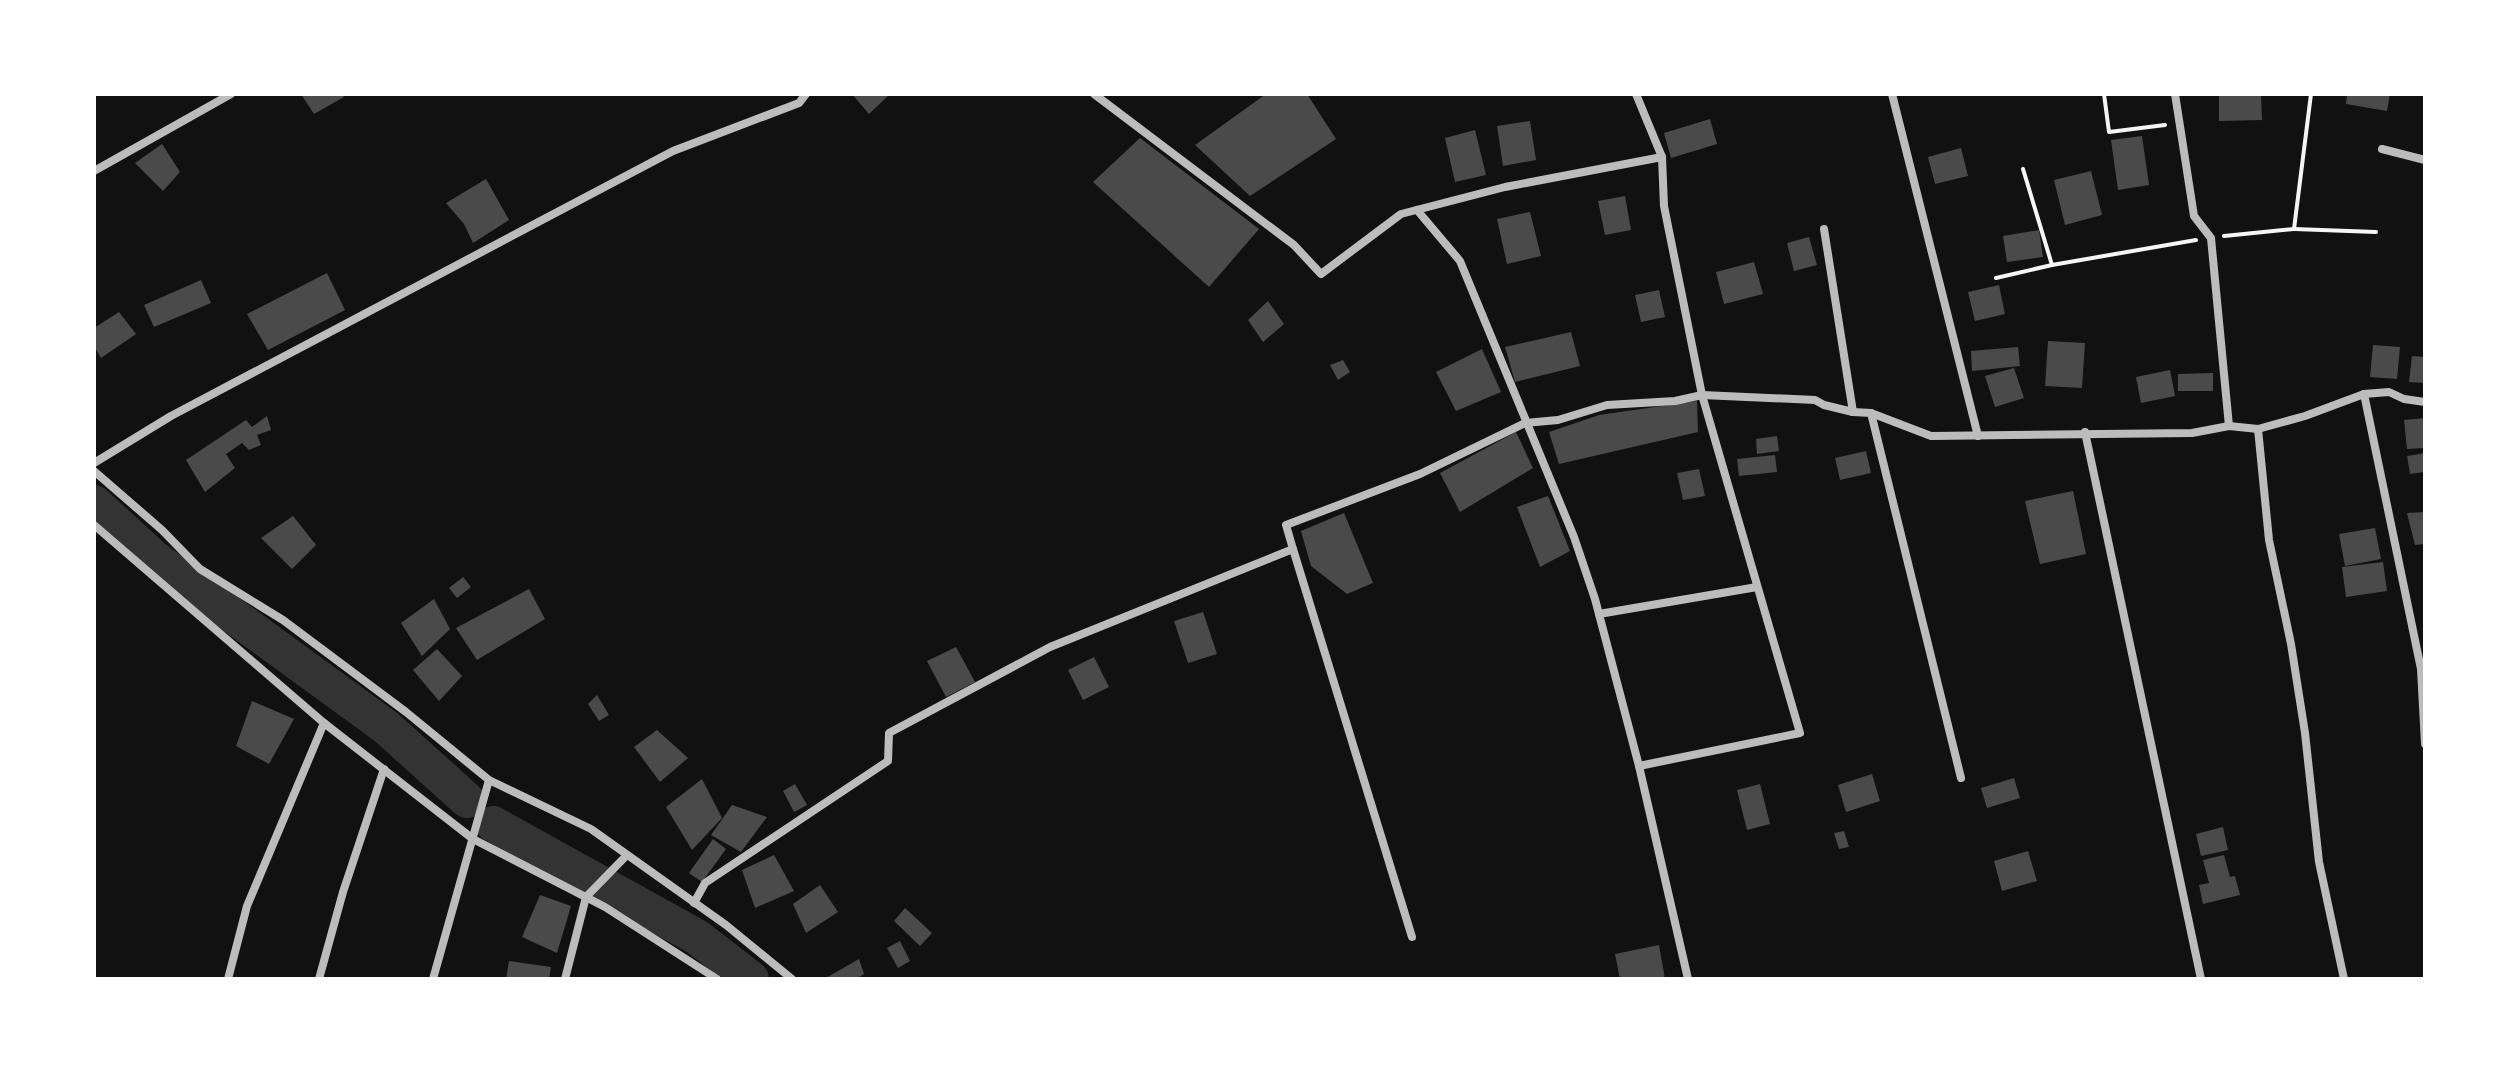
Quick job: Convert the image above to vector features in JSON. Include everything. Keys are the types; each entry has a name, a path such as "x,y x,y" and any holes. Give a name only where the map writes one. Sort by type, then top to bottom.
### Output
{"street":[{"path":"94,171 231,94"},
{"path":"94,463 171,416 673,151 799,103 806,94"},
{"path":"1094,94 1294,245 1321,274 1401,214 1505,187 1662,157"},
{"path":"1636,94 1662,157 1664,206 1702,395 1800,733 1639,766"},
{"path":"1892,94 1978,436"},
{"path":"2175,94 2194,216 2211,238 2229,426"},
{"path":"2382,149 2425,160"},
{"path":"1417,210 1460,261 1574,537 1599,614 1639,766 1688,979"},
{"path":"1824,229 1853,412"},
{"path":"1412,937 1286,525 1420,474 1525,423 1558,420 1607,405 1675,401 1702,395 1815,400 1853,412 1871,413 1931,436 1978,436 2085,432 2192,433 2229,426 2258,429 2364,394 2389,392 2404,399 2425,402"},
{"path":"2364,394 2421,669 2425,744"},
{"path":"1871,413 1961,778"},
{"path":"2258,429 2269,540 2291,644 2305,733 2319,862 2344,979"},
{"path":"2085,432 2201,979"},
{"path":"94,471 162,530 200,569 283,620 406,712 489,780 591,829 726,925 792,979"},
{"path":"94,525 324,723 473,839 586,897 717,979"},
{"path":"694,903 705,883 888,761 889,733 1050,647 1293,549"},
{"path":"1599,614 1757,587"},
{"path":"228,979 247,906 324,723"},
{"path":"319,979 343,892 384,769"},
{"path":"433,979 489,780"},
{"path":"565,979 586,897 627,855"}],"path":[{"path":"2104,94 2109,132 2179,123"},
{"path":"2294,229 2311,94"},
{"path":"2023,169 2052,265"},
{"path":"1996,278 2052,265 2211,238 2294,229 2376,232"}],"building":[{"path":"301,94 342,94 344,97 314,114"},
{"path":"852,94 890,94 869,114"},
{"path":"1266,94 1307,94 1336,139 1250,196 1195,145"},
{"path":"2219,94 2261,94 2262,120 2219,121"},
{"path":"2347,94 2390,94 2387,111 2346,104"},
{"path":"1710,119 1717,144 1671,158 1664,133"},
{"path":"1530,121 1536,160 1503,166 1497,126"},
{"path":"1475,130 1486,175 1455,182 1445,138"},
{"path":"2142,136 2149,185 2118,190 2111,140"},
{"path":"1140,138 1259,229 1209,287 1093,182"},
{"path":"162,144 180,172 163,191 135,163"},
{"path":"1961,148 1968,176 1935,184 1928,157"},
{"path":"2091,171 2102,215 2065,225 2054,180"},
{"path":"486,179 509,220 473,243 464,224 446,203"},
{"path":"1625,196 1631,230 1605,235 1598,201"},
{"path":"1530,212 1541,256 1507,264 1497,219"},
{"path":"2039,230 2043,257 2007,262 2003,236"},
{"path":"1809,237 1817,265 1794,271 1787,243"},
{"path":"1754,262 1763,294 1724,304 1716,272"},
{"path":"327,273 345,310 268,350 247,314"},
{"path":"201,280 211,303 154,327 144,305"},
{"path":"1999,285 2005,314 1975,321 1968,292"},
{"path":"1659,290 1665,317 1641,322 1635,295"},
{"path":"1268,301 1284,324 1263,342 1248,320"},
{"path":"119,312 136,334 101,358 94,346 94,328"},
{"path":"1571,332 1580,366 1515,382 1505,347"},
{"path":"2048,341 2085,343 2082,388 2045,386"},
{"path":"2373,345 2400,347 2397,379 2370,377"},
{"path":"2018,347 2020,366 1972,371 1971,351"},
{"path":"1482,349 1501,392 1456,411 1436,372"},
{"path":"2412,356 2425,357 2425,383 2409,382"},
{"path":"1343,360 1350,372 1338,380 1330,365"},
{"path":"2014,368 2024,398 1995,407 1985,376"},
{"path":"2170,370 2175,396 2141,403 2136,377"},
{"path":"2213,373 2213,391 2178,391 2178,374"},
{"path":"1697,401 1698,432 1559,464 1549,432 1599,415"},
{"path":"267,416 271,430 257,435 261,445 249,450 242,443 226,454 235,468 205,492 186,460 246,420 252,427"},
{"path":"2425,418 2425,448 2407,449 2404,420"},
{"path":"1516,432 1533,468 1460,512 1440,473"},
{"path":"1777,436 1779,451 1757,454 1756,439"},
{"path":"1866,451 1871,473 1840,480 1835,458"},
{"path":"2425,453 2425,472 2410,474 2407,456"},
{"path":"1775,455 1777,472 1739,476 1737,459"},
{"path":"1699,469 1705,496 1683,500 1677,473"},
{"path":"2073,491 2086,554 2040,564 2025,501"},
{"path":"1548,496 1570,551 1540,567 1517,507"},
{"path":"2425,512 2425,544 2415,545 2407,513"},
{"path":"1344,513 1373,583 1347,594 1311,566 1301,531"},
{"path":"293,516 316,545 292,569 261,538"},
{"path":"2375,528 2381,559 2345,566 2339,534"},
{"path":"2383,562 2387,591 2346,597 2342,567"},
{"path":"463,577 471,587 457,598 449,588"},
{"path":"529,589 545,619 477,660 456,628"},
{"path":"434,599 450,629 422,656 401,623"},
{"path":"1203,612 1217,654 1188,663 1174,621"},
{"path":"956,647 975,682 946,697 927,661"},
{"path":"437,649 462,676 439,701 413,670"},
{"path":"1094,657 1109,687 1083,700 1068,670"},
{"path":"597,695 609,715 599,721 588,704"},
{"path":"252,701 294,719 269,764 236,746"},
{"path":"657,730 688,758 660,782 634,747"},
{"path":"1872,774 1880,801 1846,812 1838,785"},
{"path":"2014,778 2020,798 1987,808 1981,788"},
{"path":"702,779 722,818 692,850 666,807"},
{"path":"795,784 807,805 794,812 783,791"},
{"path":"1760,784 1770,824 1747,830 1737,790"},
{"path":"732,805 767,817 741,852 711,835"},
{"path":"2223,827 2228,850 2201,856 2196,834"},
{"path":"1844,831 1849,847 1839,849 1834,833"},
{"path":"713,839 726,849 702,882 689,873"},
{"path":"2028,851 2037,881 2002,891 1994,861"},
{"path":"774,855 794,891 755,908 742,870"},
{"path":"2224,855 2230,877 2235,876 2240,895 2203,904 2199,885 2209,883 2203,860"},
{"path":"820,885 838,912 806,933 793,904"},
{"path":"540,895 571,906 557,953 522,937"},
{"path":"905,908 932,933 920,946 894,921"},
{"path":"900,941 910,961 898,968 887,948"},
{"path":"1659,945 1665,979 1620,979 1615,954"},
{"path":"859,959 864,974 856,979 824,979"},
{"path":"509,961 551,967 549,979 506,979"}],"waterway":[{"path":"94,503 154,558 386,727 467,800"},
{"path":"493,824 697,937 751,979"}]}
